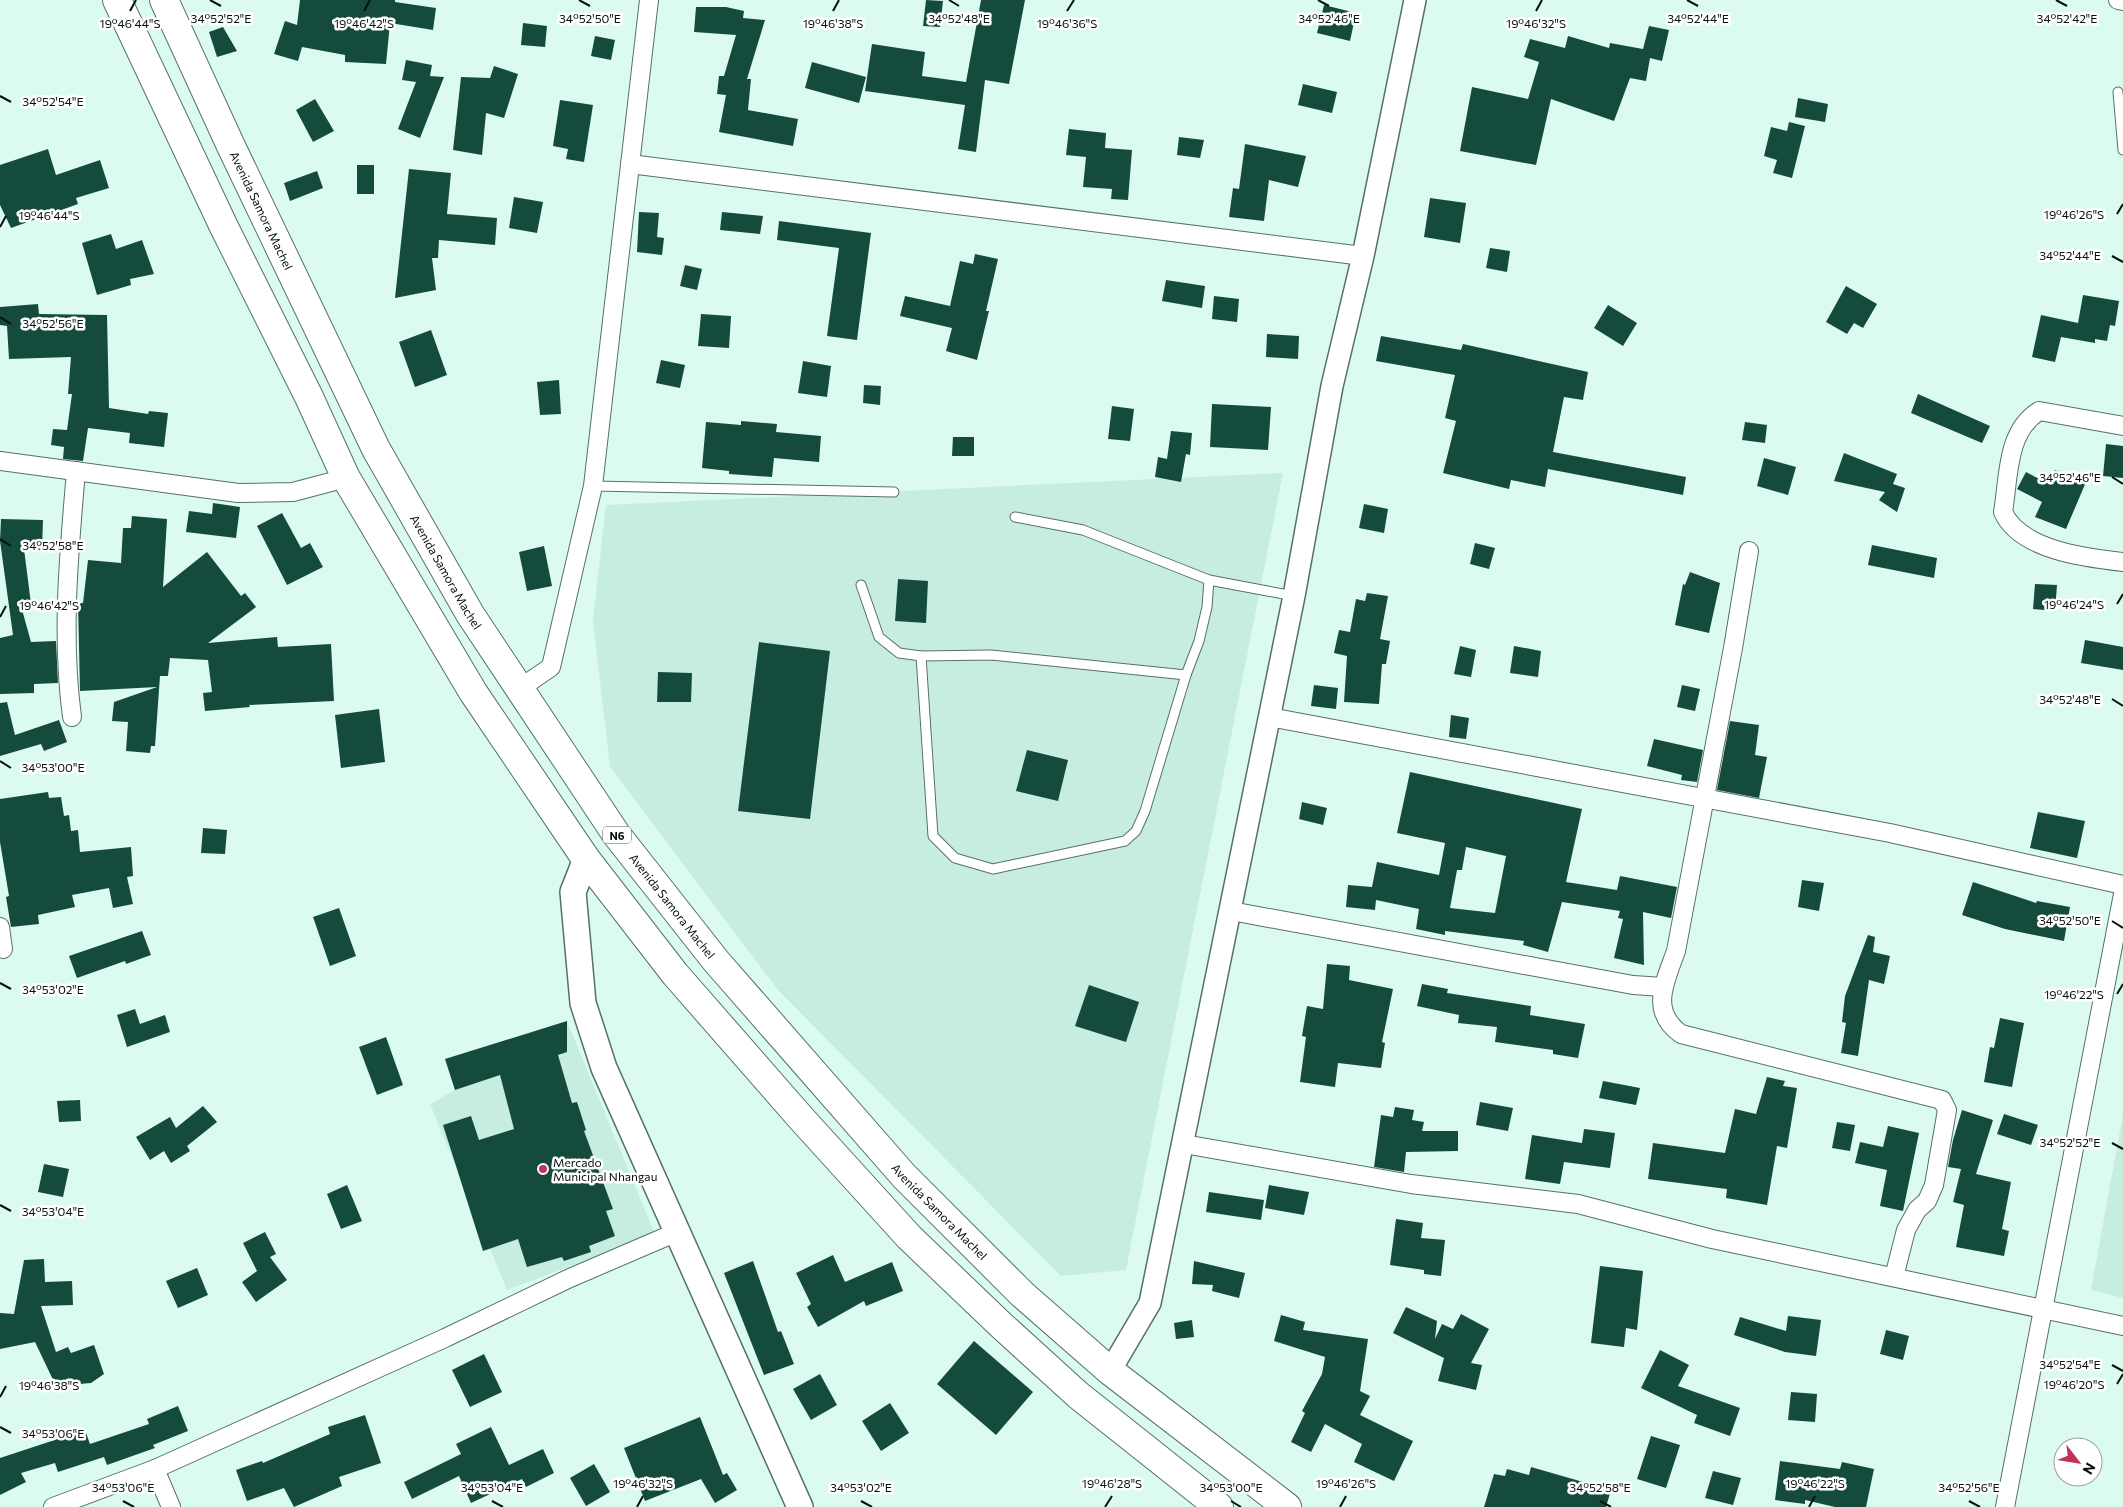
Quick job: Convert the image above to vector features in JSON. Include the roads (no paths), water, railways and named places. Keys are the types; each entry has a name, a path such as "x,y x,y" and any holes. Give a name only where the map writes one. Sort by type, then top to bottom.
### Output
{"highway":[{"path":"117,0 224,227 309,397 346,478 397,568 473,692 586,859 676,974 909,1237 1078,1395 1219,1507"},
{"name":"Avenida Samora Machel","path":"164,0 230,144 376,449 470,614 616,834 716,961 904,1176 1022,1294 1110,1371 1287,1507"}],"main road":[{"path":"586,859 573,892 583,1003 604,1068 800,1507"}],"street":[{"path":"519,689 551,667 593,486 649,0"},
{"path":"1110,1371 1150,1303 1270,717 1332,386 1363,256 1415,0"},
{"path":"2118,0 2123,1"},
{"path":"630,164 1363,256"},
{"path":"2123,426 2039,411 2029,417 2014,440 2003,512 2008,522 2017,531 2051,548 2076,556 2123,562"},
{"path":"0,461 238,493 293,492 346,478"},
{"path":"72,717 66,674 67,576 76,471"},
{"path":"1749,551 1733,648 1676,951 1663,987 1661,1005 1667,1020 1682,1034 1942,1100 1947,1110 1934,1185 1926,1201 1917,1210 1906,1230 1894,1277"},
{"path":"1270,717 1890,833 2123,885"},
{"path":"2005,1507 2042,1309 2118,945 2123,894"},
{"path":"1231,912 1633,985 1663,987"},
{"path":"0,927 3,949"},
{"path":"1184,1144 1411,1184 1578,1204 1712,1239 2123,1326"},
{"path":"53,1507 155,1469 445,1338 570,1278 677,1232"},
{"path":"155,1469 171,1507"}],"lane":[{"path":"2118,92 2123,150"},
{"path":"593,486 894,492"},
{"path":"1015,517 1083,530 1209,580 1294,596"},
{"path":"921,656 932,836 955,858 992,869 1125,841 1136,830 1145,811 1186,675 1199,641 1207,607 1209,580"},
{"path":"861,585 878,637 899,653 921,656 991,655 1186,675"}],"place":[{"name":"Mercado Municipal Nhangau","path":"543,1169"}]}
